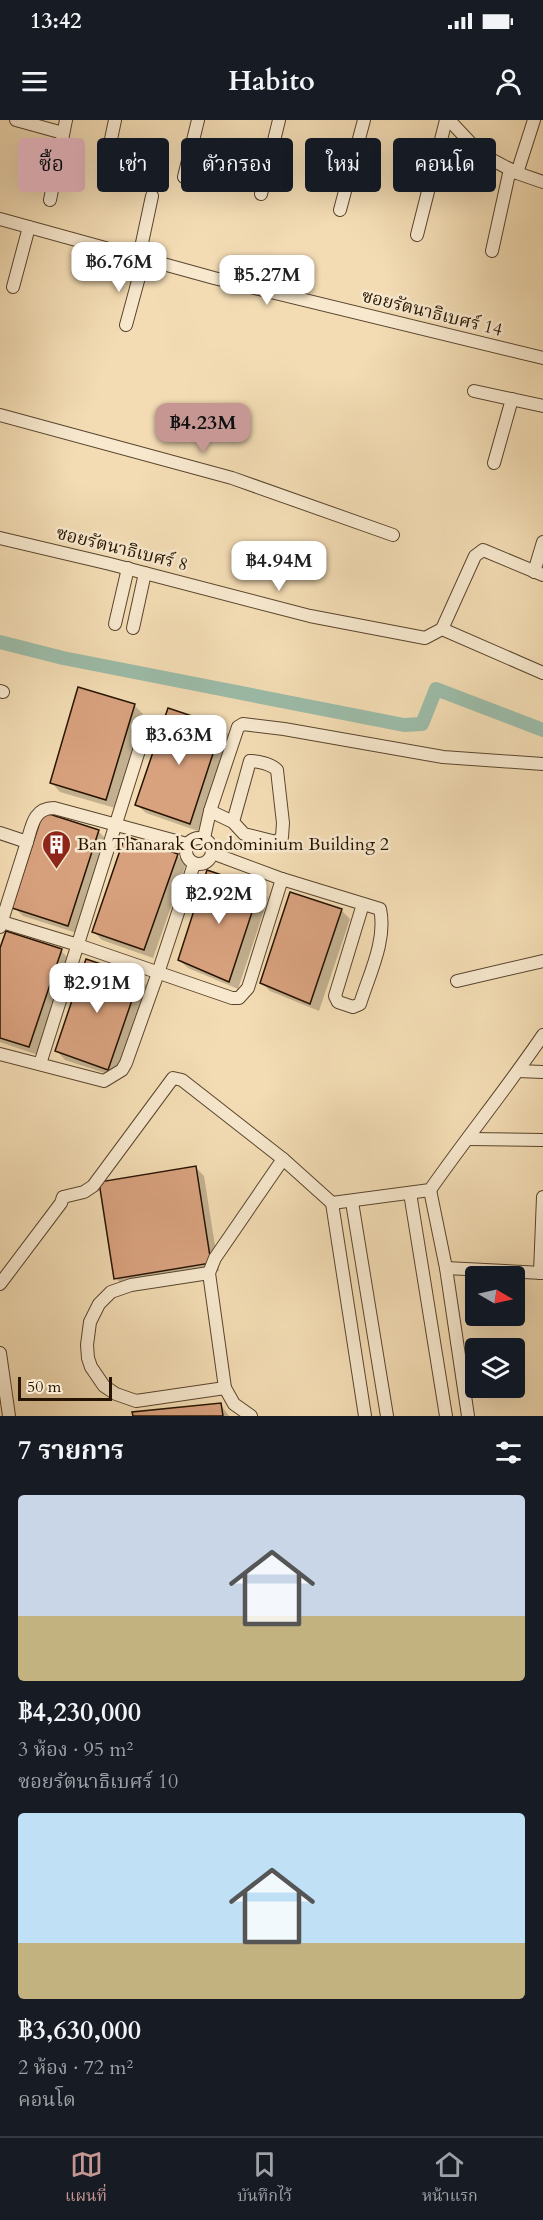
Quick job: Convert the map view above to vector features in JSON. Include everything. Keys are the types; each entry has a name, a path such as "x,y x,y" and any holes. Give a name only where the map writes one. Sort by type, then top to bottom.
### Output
{"street":[{"path":"16,120 64,126 50,200"},
{"path":"112,138 116,120"},
{"path":"194,138 198,120"},
{"path":"261,194 279,120"},
{"path":"340,210 363,120"},
{"path":"447,120 481,154 513,171 543,182"},
{"path":"417,235 447,120"},
{"path":"492,251 513,171 534,120"},
{"path":"126,326 142,266 139,257 152,196"},
{"name":"ซอยรัตนาธิเบศร์ 14","path":"0,219 214,278 543,358"},
{"path":"13,286 29,227"},
{"path":"474,391 543,406"},
{"path":"494,463 512,399"},
{"path":"0,415 232,478 393,535"},
{"name":"ซอยรัตนาธิเบศร์ 8","path":"0,538 128,568 310,616 426,638 442,629"},
{"path":"543,542 539,574 483,550 475,556 442,629 543,674"},
{"path":"115,624 128,568"},
{"path":"133,628 145,573"},
{"path":"40,1064 148,722"},
{"path":"204,838 210,812 238,727 243,724 443,757 543,764"},
{"path":"210,812 233,822 244,834 276,842 282,837 283,823 277,770 250,761 233,822"},
{"path":"187,844 78,813 43,808 39,812 27,842 1,924 78,945 232,998 239,998 248,988 282,879"},
{"path":"0,833 27,842"},
{"path":"194,838 204,838 210,844 212,853 207,861 198,865 194,864 185,853 187,844 194,838"},
{"path":"212,853 282,879 380,909 383,920 381,936 360,1004 353,1007 338,1002 335,996 363,904"},
{"path":"0,1054 104,1081 122,1070 158,973 194,864"},
{"path":"457,981 543,961"},
{"path":"332,1203 430,1190 543,1035"},
{"path":"518,1071 543,1072"},
{"path":"0,1284 61,1203 63,1197 84,1192 93,1186 173,1078 182,1080 283,1159 332,1203 365,1416"},
{"path":"468,1139 543,1140"},
{"path":"251,1416 234,1404 225,1388 209,1273 215,1258 283,1159"},
{"path":"430,1190 447,1268 468,1416"},
{"path":"410,1193 446,1416"},
{"path":"447,1268 542,1273 543,1197"},
{"path":"352,1202 387,1416"},
{"path":"209,1273 131,1285 111,1292 99,1304 90,1322 88,1358 90,1367 104,1386 116,1394 136,1401 225,1388"},
{"path":"0,1353 9,1416"}],"building":[{"path":"78,687 135,704 106,800 50,783"},
{"path":"168,708 222,726 190,824 135,805"},
{"name":"Ban Thanarak Condominium Building 2","path":"43,812 99,830 68,926 12,908"},
{"path":"125,836 178,854 144,950 92,932"},
{"path":"207,870 260,888 229,982 178,960"},
{"path":"290,892 342,909 310,1004 260,983"},
{"path":"6,931 62,949 29,1047 0,1038 0,948"},
{"path":"86,959 140,977 108,1070 55,1051"},
{"path":"196,1166 211,1263 114,1279 99,1182"},
{"path":"221,1403 223,1416 133,1416 132,1412"}],"waterway":[{"path":"0,642 63,658 404,725 422,724 436,689 543,730"}],"place":[{"name":"Ban Thanarak Condominium Building 2","path":"56,870"}]}
